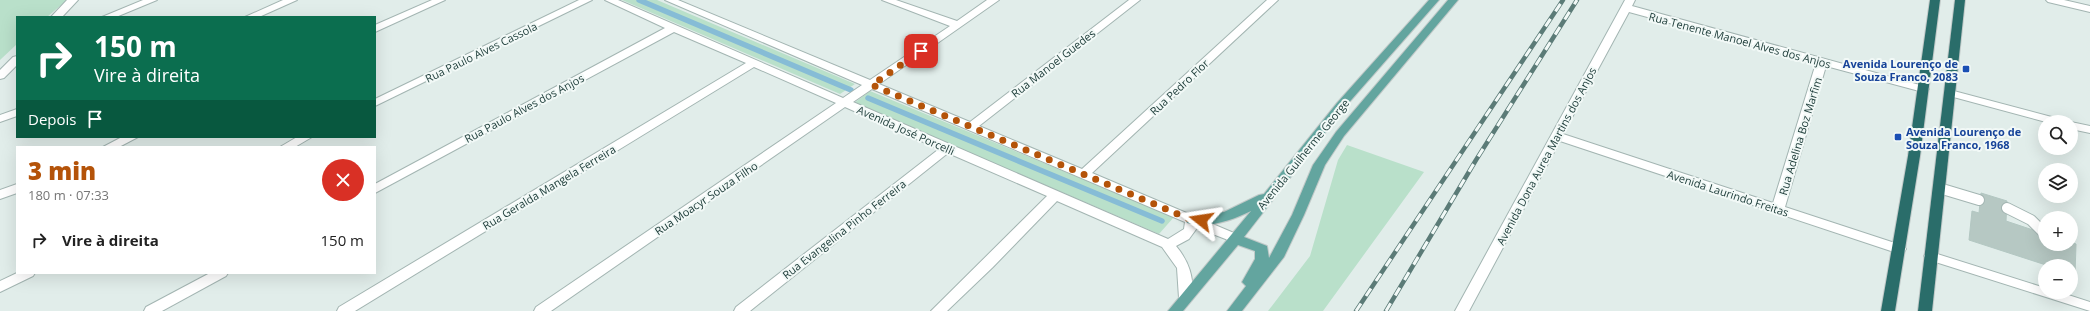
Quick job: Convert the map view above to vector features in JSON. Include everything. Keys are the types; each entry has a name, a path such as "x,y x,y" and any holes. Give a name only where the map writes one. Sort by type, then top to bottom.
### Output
{"highway":[{"path":"1888,311 1899,249 1935,0"},
{"path":"1924,311 1960,0"}],"main road":[{"name":"Avenida Guilherme George","path":"1175,311 1236,238 1341,106 1434,0"},
{"name":"Avenida Guilherme George","path":"1233,311 1277,257 1298,215 1310,184 1326,154 1340,134 1453,0"},
{"path":"1192,220 1210,221 1222,218 1252,206 1271,193"},
{"path":"1233,311 1263,257 1262,250 1259,247 1236,238"}],"street":[{"path":"57,16 73,0"},
{"path":"110,16 152,0"},
{"path":"252,16 292,0"},
{"path":"376,29 440,0"},
{"name":"Rua Paulo Alves Cassola","path":"376,103 587,0"},
{"name":"Avenida José Porcelli","path":"610,0 1167,244"},
{"path":"670,0 1236,238"},
{"path":"887,0 958,25"},
{"name":"Rua Moacyr Souza Filho","path":"541,311 994,0"},
{"name":"Rua Manoel Guedes","path":"971,127 1135,0"},
{"name":"Rua Pedro Flor","path":"1084,174 1273,0"},
{"path":"2051,0 2090,9"},
{"name":"Rua Tenente Manoel Alves dos Anjos","path":"1628,4 1822,62 1923,89"},
{"name":"Avenida Dona Aurea Martins dos Anjos","path":"1462,311 1558,136 1628,4"},
{"name":"Rua Paulo Alves dos Anjos","path":"376,188 673,28"},
{"path":"0,76 16,60"},
{"name":"Rua Adelina Boz Marfim","path":"1778,209 1822,62"},
{"name":"Rua Geralda Mangela Ferreira","path":"344,311 754,63"},
{"path":"1950,93 2038,116"},
{"path":"0,119 16,112"},
{"path":"2078,127 2090,130"},
{"name":"Avenida Laurindo Freitas","path":"1558,136 1899,249"},
{"path":"111,146 130,138"},
{"path":"288,146 304,138"},
{"name":"Rua Evangelina Pinho Ferreira","path":"741,311 947,148"},
{"path":"0,195 16,188"},
{"path":"938,311 988,264 1056,195"},
{"path":"1186,298 1186,273 1183,264 1167,244 1183,237 1189,232 1192,226 1192,220"},
{"path":"1931,256 2038,289"},
{"path":"0,287 26,274"},
{"path":"151,311 219,274"},
{"path":"2067,299 2090,307"}],"lane":[{"path":"1939,188 1979,200"},
{"path":"2007,208 2031,220 2038,227"}],"green space":[{"path":"0,0 67,0 48,16 16,16 16,45 0,60"},
{"path":"622,0 657,0 855,84 840,94"},
{"path":"870,91 1174,217 1159,234 854,103"},
{"path":"1347,145 1424,172 1323,311 1268,311 1310,256 1338,160"}],"building":[{"path":"1981,193 2007,201 2006,221 2038,232 2038,251 2076,251 2076,259 2038,259 2038,262 1969,240 1972,211 1979,213"}],"waterway":[{"path":"639,0 851,90"},
{"path":"868,98 1162,221"}],"railway":[{"path":"1356,311 1563,0"},
{"path":"1386,311 1476,160 1577,0"}],"place":[{"name":"Avenida Lourenço de Souza Franco, 2083","path":"1966,69"},
{"name":"Avenida Lourenço de Souza Franco, 1968","path":"1898,137"}],"route":[{"path":"921,51 872,85 1192,220 1201,220"}]}
